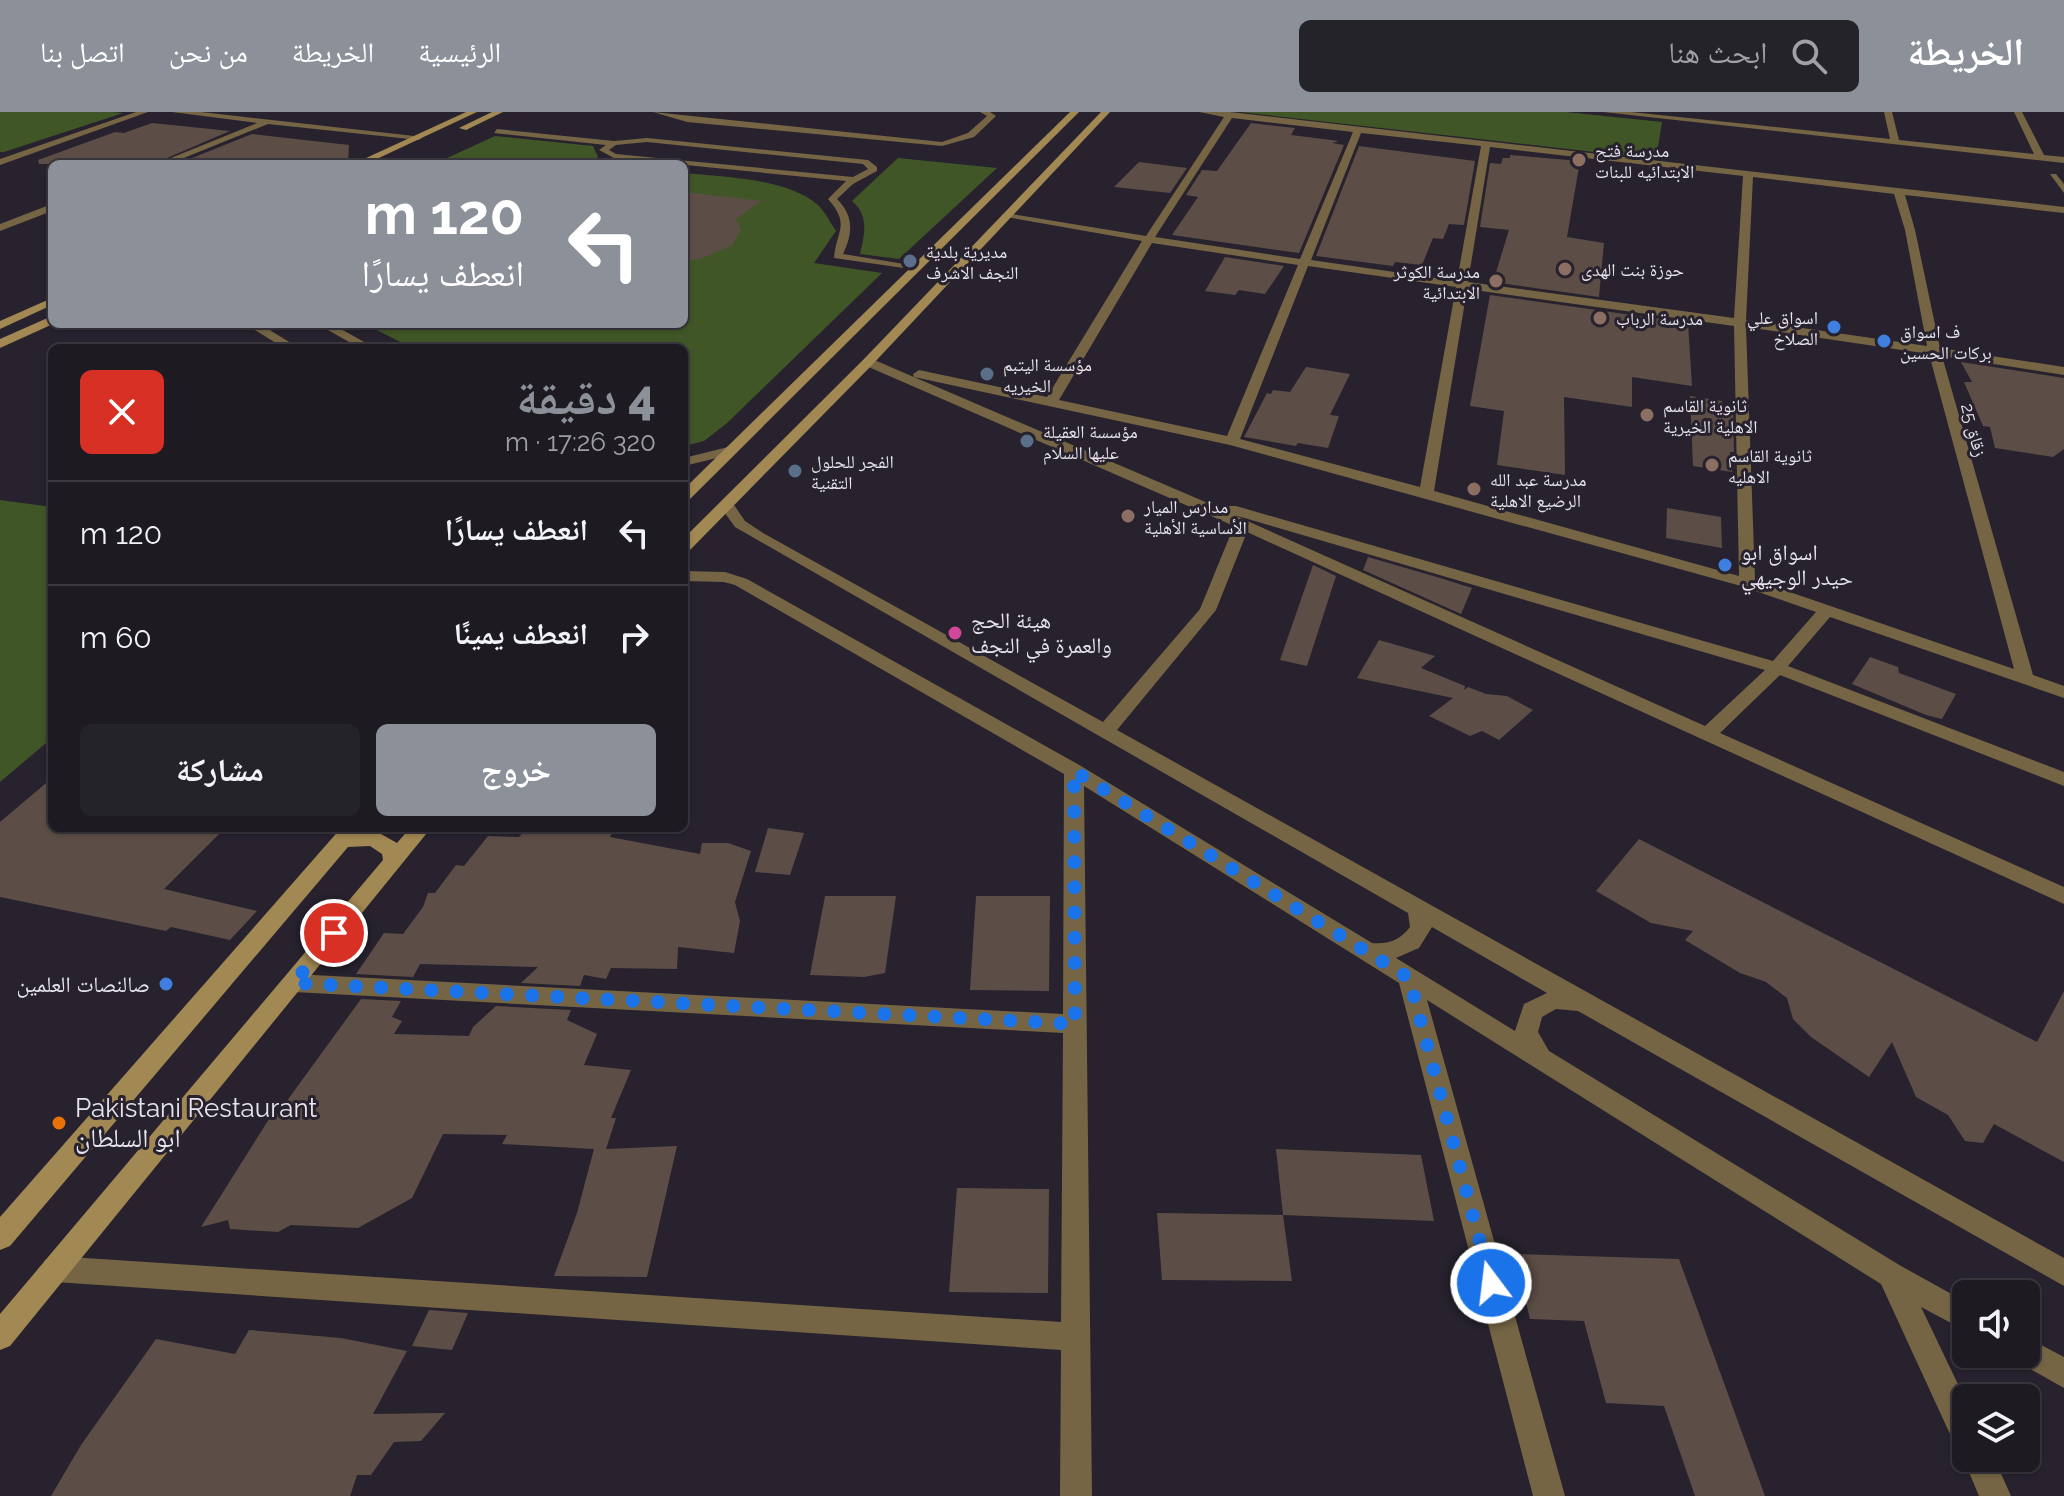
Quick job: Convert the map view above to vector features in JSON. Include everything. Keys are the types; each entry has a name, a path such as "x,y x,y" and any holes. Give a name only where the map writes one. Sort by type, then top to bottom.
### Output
{"street":[{"path":"0,160 144,112"},
{"path":"176,112 419,137"},
{"path":"367,160 473,112"},
{"path":"415,151 499,112"},
{"path":"688,493 1075,112"},
{"path":"688,543 868,362 1106,112"},
{"path":"1203,112 1898,189 2060,213"},
{"path":"1611,112 1763,124 2064,160"},
{"path":"1888,112 1895,142"},
{"path":"2018,112 2041,158"},
{"path":"1050,403 1148,240 1230,115"},
{"path":"292,124 312,116"},
{"path":"171,160 267,121"},
{"path":"1232,441 1358,129"},
{"path":"1426,493 1486,143"},
{"path":"1023,163 1034,168 1053,167"},
{"path":"1747,583 1740,322 1748,173"},
{"path":"1007,179 1026,178 1037,183"},
{"name":"زقاق 25","path":"1898,189 1910,230 1934,350 2025,678"},
{"path":"0,228 48,209"},
{"path":"1006,216 1303,263 1740,322 2064,371"},
{"path":"3,321 48,303"},
{"path":"0,344 48,322"},
{"path":"258,328 286,344"},
{"path":"331,328 361,344"},
{"path":"868,362 1232,441 1426,493 1747,583 2064,692"},
{"path":"868,362 1169,491 2064,896"},
{"path":"688,461 732,450"},
{"path":"1169,491 1777,668 2064,779"},
{"path":"727,505 740,524 758,536 2064,1273"},
{"path":"1104,733 1208,610 1242,525"},
{"path":"688,576 725,577 741,582 1074,771 1891,1275 1952,1309"},
{"path":"1707,735 1777,668 1827,610"},
{"path":"1074,771 1076,1496"},
{"path":"0,1336 417,832"},
{"path":"0,1237 346,836 381,841 392,851 393,859"},
{"path":"1367,952 1392,953 1412,944 1421,928 1418,910"},
{"path":"1409,978 1549,1496"},
{"path":"294,983 1075,1024"},
{"path":"1540,1058 1526,1033 1532,1011 1554,1000 1584,1003"},
{"path":"55,1269 1076,1337"},
{"path":"1891,1275 1952,1404"},
{"path":"2040,1359 2064,1373"},
{"path":"1984,1472 1995,1496"}],"lane":[{"path":"657,112 687,120 942,144 971,135 992,116 984,112"},
{"path":"497,131 614,143 647,140 873,166 869,174 850,182 832,199 841,206 847,223 847,238 837,256 918,267"},
{"path":"614,143 603,150 604,153 670,160"},
{"path":"688,162 857,180"},
{"path":"2053,176 2064,190"}],"green space":[{"path":"0,112 111,112 123,113 0,152"},
{"path":"1240,112 1566,112 1662,122 1656,159"},
{"path":"495,136 593,146 598,157 594,160 443,160"},
{"path":"898,158 997,168 899,259 860,254 863,219 852,201"},
{"path":"688,173 754,180 805,196 821,208 836,231 814,263 882,273 727,423 704,441 688,445 688,344 404,344 373,328 688,328"},
{"path":"0,500 48,506 48,741 0,782"}],"building":[{"path":"152,123 230,131 162,160 48,160 48,164 39,164 38,160 115,132 124,133"},
{"path":"1251,123 1295,128 1291,135 1339,141 1332,143 1344,145 1299,253 1172,235 1198,197 1186,195 1202,170 1217,171"},
{"path":"252,134 349,145 348,160 187,160"},
{"path":"1359,146 1475,161 1464,225 1449,224 1443,239 1433,238 1422,265 1395,262 1393,266 1316,256"},
{"path":"1510,155 1580,161 1567,237 1604,243 1599,297 1493,282 1509,230 1480,227 1490,163 1501,164 1503,158 1510,158"},
{"path":"1139,162 1187,168 1170,193 1114,187"},
{"path":"688,192 761,201 736,219 741,230 732,245 688,261"},
{"path":"1225,257 1284,266 1265,294 1239,290 1235,295 1205,291"},
{"path":"1490,295 1688,323 1692,386 1632,377 1632,407 1564,397 1565,475 1497,465 1504,411 1470,406"},
{"path":"1961,362 2064,378 2064,449 2053,457 1995,448 1990,427 1983,426 1964,382 1972,382"},
{"path":"1306,367 1350,374 1330,415 1339,416 1328,448 1244,437 1267,393 1271,394 1273,390 1290,392"},
{"path":"1690,396 1722,401 1723,409 1733,410 1732,472 1693,466"},
{"path":"1667,508 1721,517 1722,548 1666,538"},
{"path":"1368,557 1472,588 1461,614 1363,570"},
{"path":"1313,565 1336,576 1307,666 1280,660"},
{"path":"1379,640 1435,656 1421,668 1465,686 1464,690 1468,687 1486,694 1507,696 1533,710 1499,740 1482,731 1470,736 1429,716 1453,698 1357,678"},
{"path":"1870,657 1898,667 1899,673 1956,694 1942,719 1852,684"},
{"path":"48,781 48,832 221,832 164,889 257,911 230,940 171,927 166,931 0,897 0,822"},
{"path":"768,828 804,833 790,875 755,872"},
{"path":"523,832 613,832 610,837 700,854 702,843 728,843 751,851 735,902 740,921 734,953 678,947 677,969 611,968 606,979 584,975 580,986 521,983 538,967 420,964 413,977 356,974 384,933 403,934 423,907 428,893 435,893 456,865 464,866 488,836 519,837"},
{"path":"1639,839 2037,1042 2064,991 2064,1162 1994,1124 1983,1143 1965,1141 1948,1115 1916,1097 1892,1042 1869,1077 1811,1037 1793,1019 1787,998 1766,982 1740,973 1685,940 1693,931 1651,923 1596,891"},
{"path":"825,896 896,896 885,973 864,977 810,975"},
{"path":"976,896 1050,896 1049,991 970,990"},
{"path":"361,999 401,1001 392,1017 402,1021 394,1034 469,1036 473,1027 496,1006 571,1010 567,1020 597,1034 584,1065 631,1070 611,1118 616,1118 606,1149 677,1146 647,1277 554,1276 577,1213 594,1149 502,1144 507,1135 443,1134 412,1198 358,1228 291,1225 278,1232 230,1229 228,1220 201,1227 269,1119 273,1120"},
{"path":"1276,1149 1421,1155 1434,1221 1283,1215"},
{"path":"957,1188 1049,1189 1048,1293 949,1292"},
{"path":"1157,1213 1283,1215 1292,1281 1162,1280"},
{"path":"1514,1254 1679,1259 1765,1496 1695,1496 1664,1406 1606,1403 1584,1321 1530,1319"},
{"path":"429,1310 468,1313 452,1350 412,1346"},
{"path":"249,1330 341,1338 407,1351 373,1414 445,1413 421,1441 394,1442 371,1475 357,1475 350,1496 51,1496 81,1445 156,1339 235,1354"}],"place":[{"name":"مدرسة فتح الابتدائيه للبنات","path":"1579,160"},
{"name":"مديرية بلدية النجف الاشرف","path":"910,261"},
{"name":"حوزة بنت الهدى","path":"1565,269"},
{"name":"مدرسة الكوثر الابتدائية","path":"1496,281"},
{"name":"مدرسة الرباب","path":"1600,318"},
{"name":"اسواق علي الصلاخ","path":"1834,327"},
{"name":"ف اسواق بركات الحسين","path":"1884,341"},
{"name":"مؤسسة اليتبم الخيريه","path":"987,374"},
{"name":"ثانوية القاسم الاهلية الخيرية","path":"1647,415"},
{"name":"مؤسسة العقيلة عليها السلام","path":"1027,441"},
{"name":"ثانوية القاسم الاهليه","path":"1712,465"},
{"name":"الفجر للحلول التقنية","path":"795,471"},
{"name":"مدرسة عبد الله الرضيع الاهلية","path":"1474,489"},
{"name":"مدارس الميار الأساسية الأهلية","path":"1128,516"},
{"name":"اسواق ابو حيدر الوجيهي","path":"1725,565"},
{"name":"هيئة الحج والعمرة في النجف","path":"955,633"},
{"name":"صالنصات العلمين","path":"166,984"},
{"name":"Pakistani Restaurant ابو السلطان","path":"59,1123"}],"route":[{"path":"334,933 294,983 1075,1024 1074,771 1409,978 1491,1283"}]}
